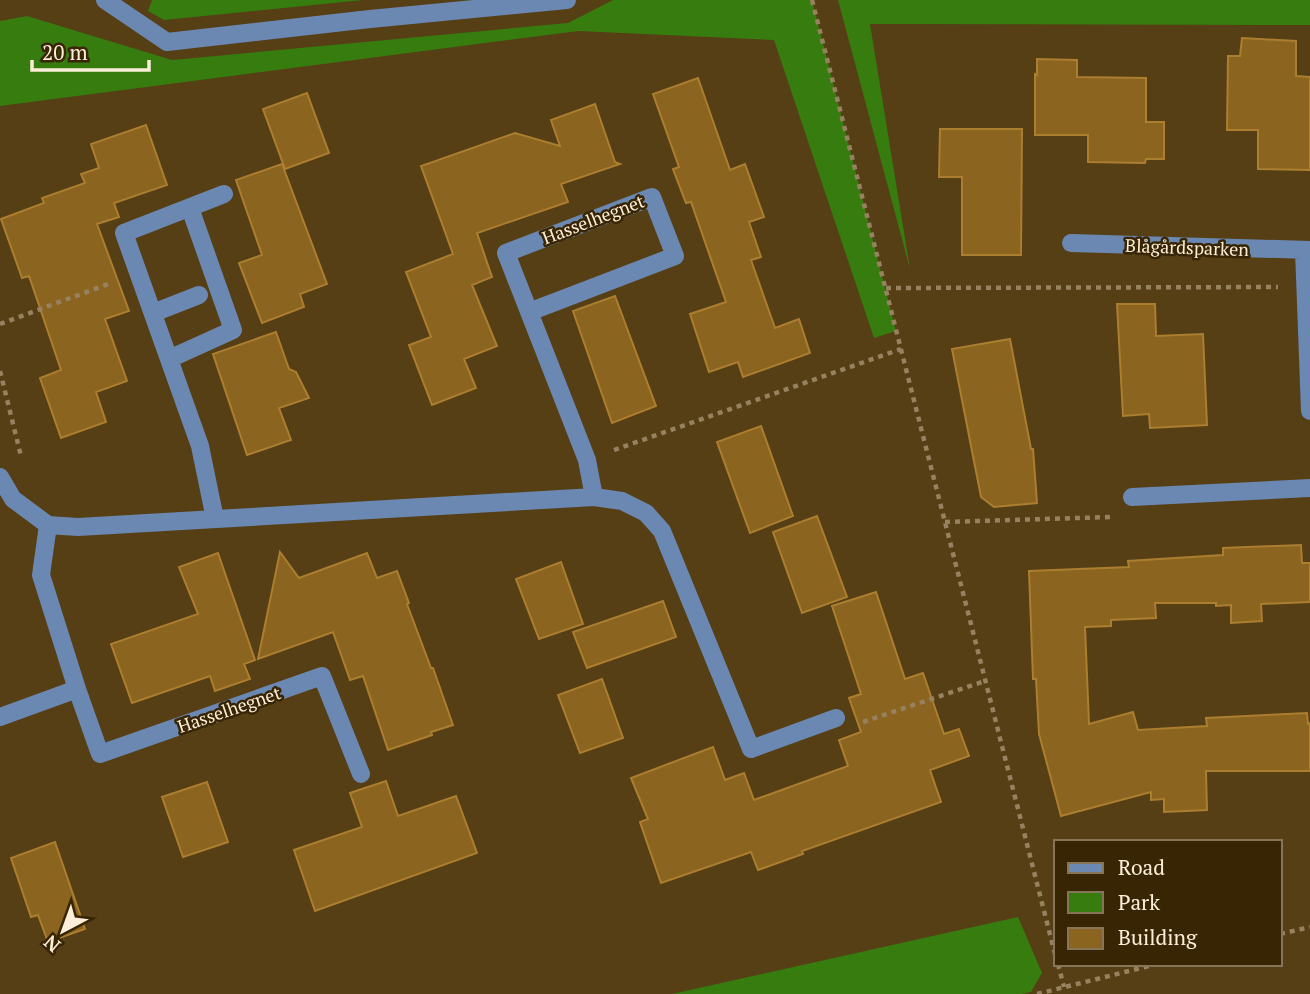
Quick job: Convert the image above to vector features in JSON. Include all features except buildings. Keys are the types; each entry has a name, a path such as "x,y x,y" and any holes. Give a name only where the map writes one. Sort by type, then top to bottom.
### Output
{"street":[{"path":"105,0 167,42 567,0"},
{"path":"215,519 200,446 124,233 224,194"},
{"name":"Hasselhegnet","path":"529,312 675,256 652,197 506,253 529,312 587,460 594,498"},
{"path":"169,359 233,330 190,208"},
{"name":"Blågårdsparken","path":"1071,243 1307,250 1305,287 1310,411"},
{"path":"152,313 198,295"},
{"path":"0,477 13,499 48,525 78,527 594,498 622,501 646,513 662,531 751,749 836,718"},
{"path":"1132,497 1310,488"},
{"name":"Hasselhegnet","path":"48,525 41,575 100,754 322,676 360,774"},
{"path":"0,717 77,689"}],"path":[{"path":"813,0 1054,950"},
{"path":"0,324 138,273"},
{"path":"886,288 1305,287"},
{"path":"587,460 901,349"},
{"path":"0,371 23,467"},
{"path":"945,522 1123,517 1132,497"},
{"path":"836,718 855,724 985,681"},
{"path":"1282,934 1310,927"},
{"path":"1059,966 1064,987"},
{"path":"1037,994 1149,966"}],"green space":[{"path":"152,0 363,0 164,20 148,11"},
{"path":"613,0 812,0 896,331 874,338 774,40 578,31 0,106 0,21 27,16 172,60 568,23"},
{"path":"838,0 1310,0 1310,25 870,24 910,269"},
{"path":"1018,917 1042,973 1031,992 672,994"}]}
